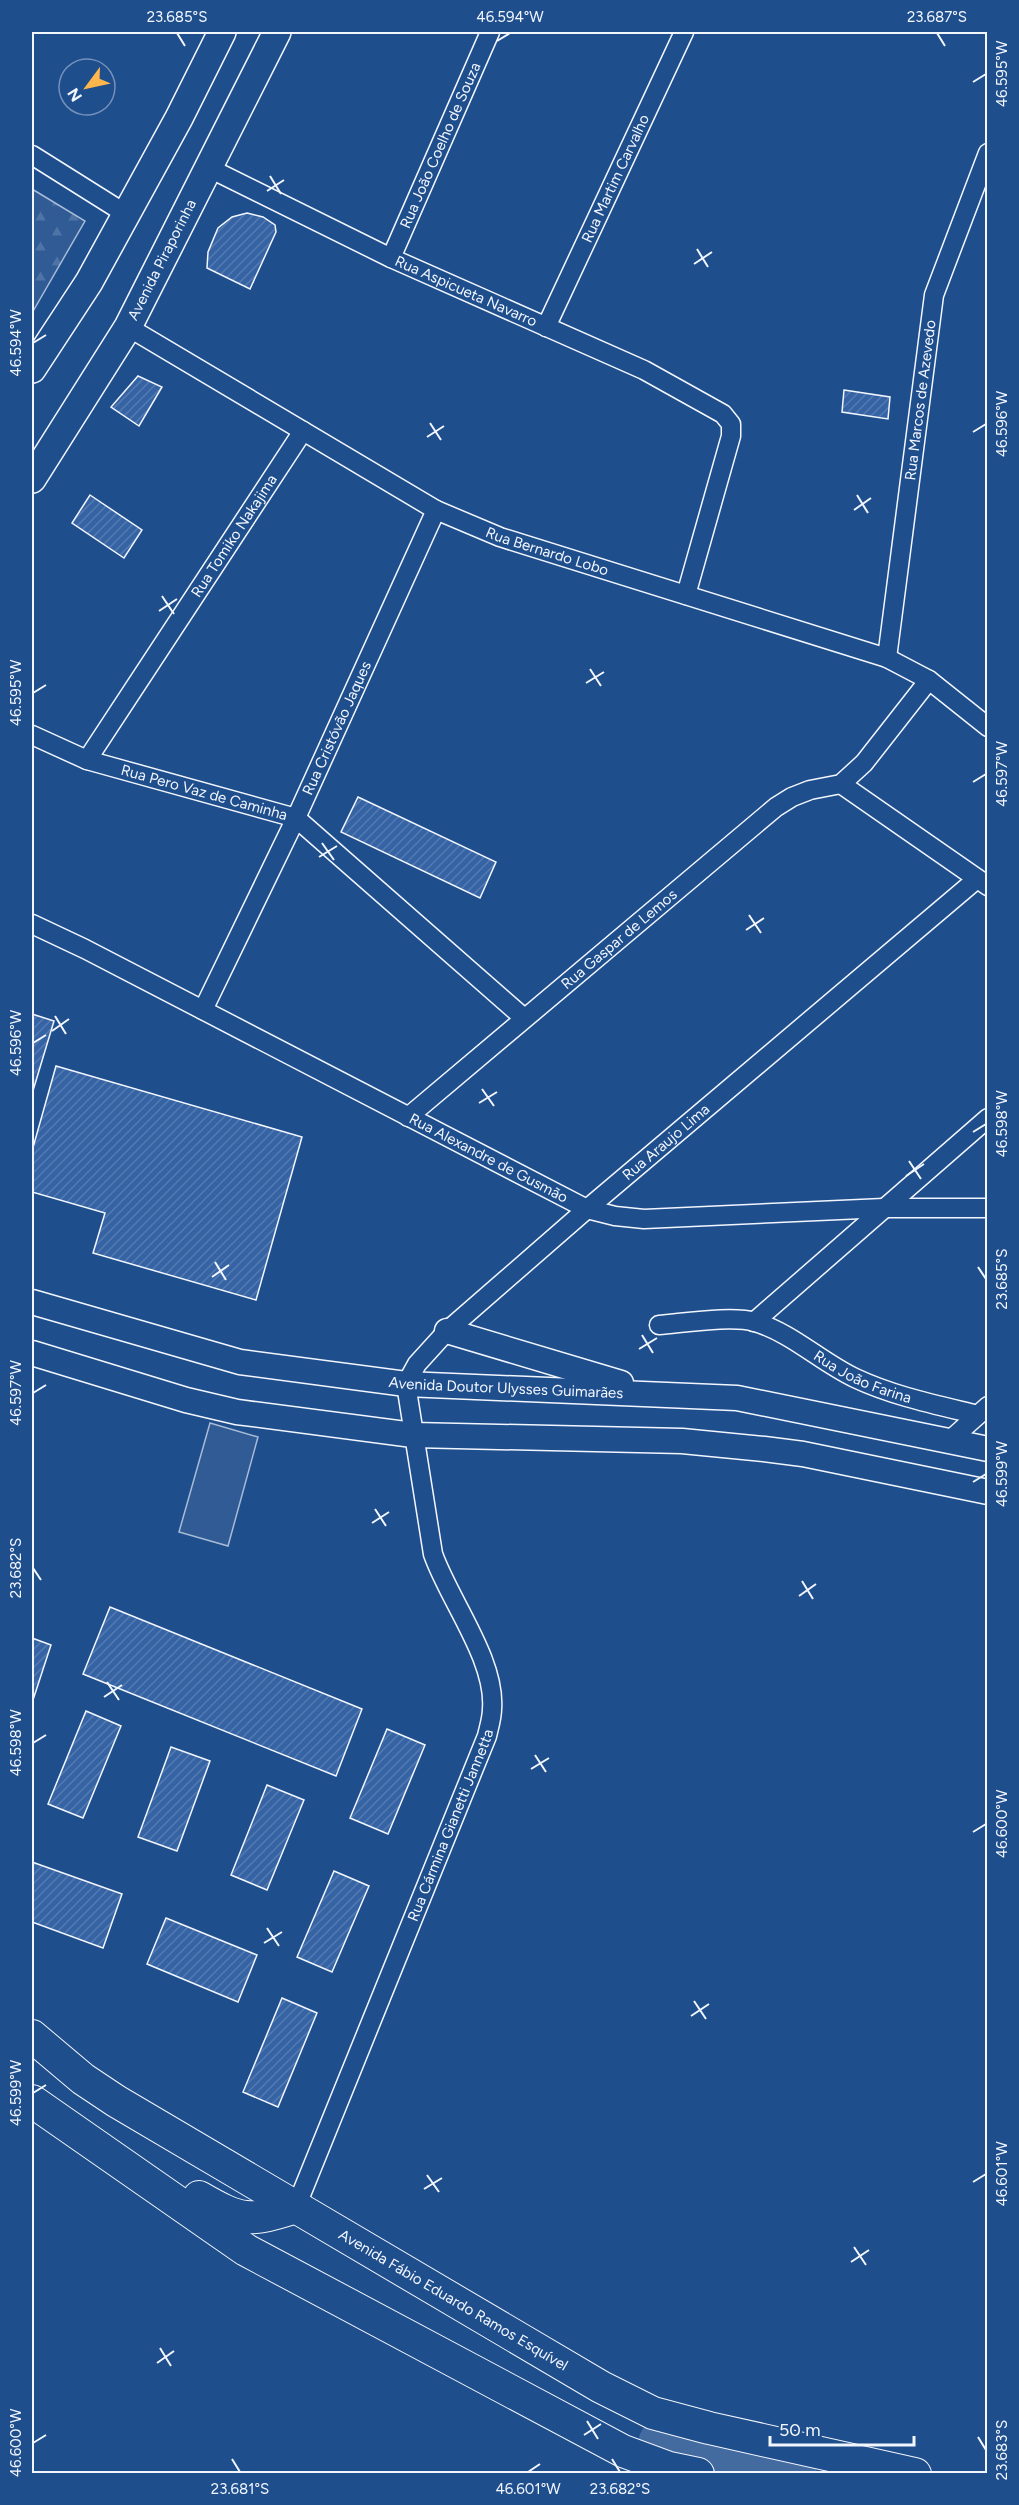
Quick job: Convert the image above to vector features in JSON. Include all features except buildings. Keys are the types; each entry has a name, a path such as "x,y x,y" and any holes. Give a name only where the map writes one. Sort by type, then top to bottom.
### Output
{"highway":[{"name":"Avenida Fábio Eduardo Ramos Esquível","path":"32,2036 83,2079 116,2100 601,2387 653,2413 709,2428 915,2474"},
{"path":"32,2102 246,2250 576,2428 623,2451 669,2468 698,2474"},
{"path":"126,2169 186,2190 238,2217 252,2219 296,2207"}],"main road":[{"path":"32,369 88,282 179,118 222,32"},
{"name":"Avenida Piraporinha","path":"32,479 128,327 277,32"},
{"name":"Avenida Doutor Ulysses Guimarães","path":"32,1302 240,1362 406,1384 737,1398 987,1449"},
{"path":"447,1331 655,1393"},
{"path":"32,1353 186,1400 237,1412 413,1435 682,1441 764,1449 814,1456 987,1492"}],"street":[{"name":"Rua João Coelho de Souza","path":"391,258 490,32"},
{"name":"Rua Martim Carvalho","path":"546,327 684,32"},
{"name":"Rua Marcos de Azevedo","path":"887,658 934,295 987,153"},
{"path":"32,155 126,214"},
{"name":"Rua Aspicueta Navarro","path":"209,168 391,258 644,370 723,414 730,424 731,436 686,595"},
{"name":"Rua Bernardo Lobo","path":"128,327 435,510 500,537 887,658 929,680 987,727"},
{"name":"Rua Tomiko Nakajima","path":"87,760 303,431"},
{"name":"Rua Cristóvão Jaques","path":"203,1010 296,818 435,510"},
{"path":"929,680 864,763 841,784 982,883"},
{"name":"Rua Pero Vaz de Caminha","path":"32,735 87,760 296,818 524,1018"},
{"name":"Rua Gaspar de Lemos","path":"408,1117 776,807 792,796 841,784"},
{"name":"Rua Araujo Lima","path":"406,1384 417,1364 447,1331 587,1209 982,883"},
{"name":"Rua Alexandre de Gusmão","path":"32,924 587,1209 615,1216 644,1219 884,1208 987,1208"},
{"path":"659,1325 754,1322 987,1118"},
{"name":"Rua João Farina","path":"754,1322 791,1339 856,1378 920,1400 983,1411"},
{"path":"406,1384 413,1435"},
{"path":"949,1441 983,1411"},
{"name":"Rua Cármina Gianetti Jannetta","path":"296,2207 487,1736 492,1708 487,1676 475,1640 441,1576 433,1554 413,1435"}],"green space":[{"path":"32,189 85,221 32,313"},
{"path":"210,1423 258,1437 228,1546 179,1532"}],"waterway":[{"path":"656,2440 800,2474"}]}
